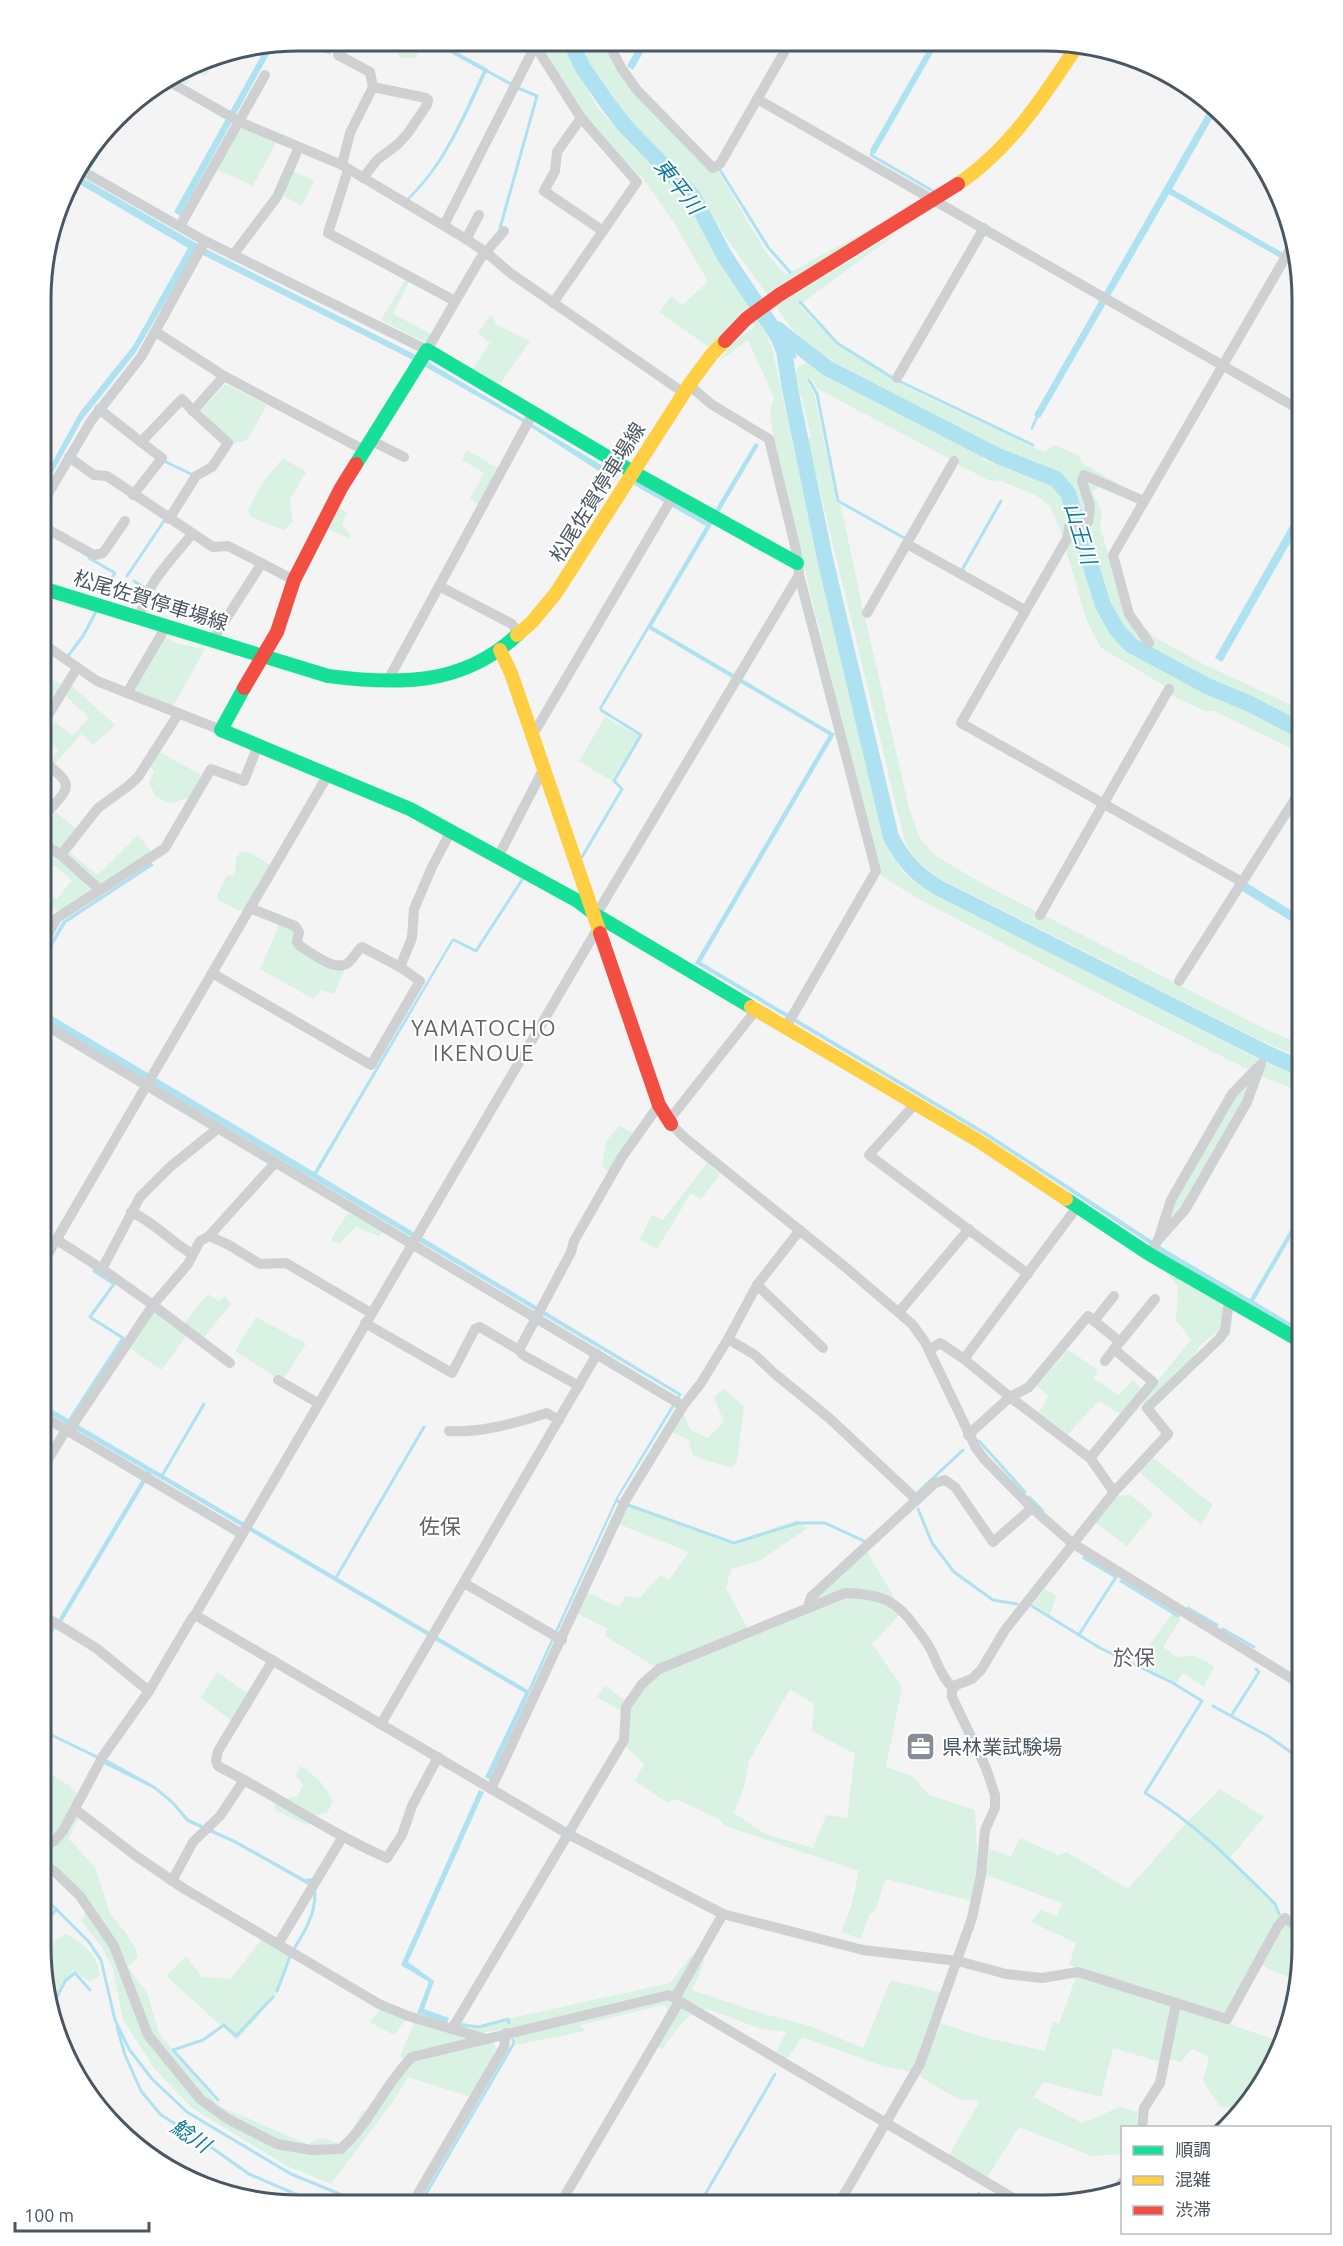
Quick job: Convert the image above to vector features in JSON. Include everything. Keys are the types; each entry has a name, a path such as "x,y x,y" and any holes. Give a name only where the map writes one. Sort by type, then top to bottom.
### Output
{"street":[{"path":"340,51 338,54 370,72 373,87 350,133 345,167 328,233 455,301"},
{"path":"444,225 530,51"},
{"path":"539,51 581,118 637,182 553,303"},
{"path":"612,51 637,90 713,168 720,164 785,51"},
{"name":"松尾佐賀停車場線","path":"51,591 328,676 362,681 404,683 449,675 500,651 536,620 556,593 686,389 712,354 746,319 780,295 934,199 988,161 1014,135 1035,109 1072,53"},
{"path":"180,226 234,119 265,75"},
{"path":"174,85 234,119 345,167 444,225 487,253 509,272 553,303 686,389 769,439 796,550 798,569 876,871 790,1021"},
{"path":"363,178 377,160 408,133 428,100 373,87"},
{"path":"757,99 1292,405"},
{"path":"581,118 557,152 555,171 544,191 603,231"},
{"path":"233,255 277,197 299,147"},
{"path":"86,172 180,226 204,243 233,255 423,357 530,419 633,472 671,500 714,517 798,569"},
{"path":"466,239 479,215"},
{"path":"897,378 984,228"},
{"path":"221,730 283,620 294,580 341,488 423,357 480,259 504,231"},
{"path":"51,489 99,409 141,357 204,243"},
{"path":"1149,643 1129,614 1113,555 1288,255"},
{"path":"156,332 224,375 367,445 404,457"},
{"path":"193,411 224,375"},
{"path":"141,442 182,399 228,443 212,467 196,476 168,517"},
{"path":"99,409 160,460 133,495"},
{"path":"387,682 530,419"},
{"path":"69,458 94,475 107,477 213,547 228,546 294,580"},
{"path":"867,613 954,461"},
{"path":"1144,501 1084,475 1082,482 1090,506 1088,522 1070,527 1068,537 961,723 1242,882"},
{"path":"531,731 537,728 671,500"},
{"path":"51,530 94,555 103,553 125,521"},
{"path":"141,617 147,593 192,534"},
{"path":"907,544 1025,610"},
{"path":"213,639 262,563"},
{"path":"51,1843 63,1831 103,1756 149,1691 195,1615 419,1231 798,569"},
{"path":"440,586 512,624 520,636"},
{"path":"127,693 167,625"},
{"path":"51,649 97,681 329,773 410,809 576,900 597,920 756,1010 790,1021 1149,1254 1292,1336"},
{"path":"500,651 511,673 659,1105 669,1121 685,1138 899,1312 920,1333 968,1435 985,1461 1072,1544 1292,1679"},
{"path":"51,710 77,668"},
{"path":"1040,915 1169,690"},
{"path":"60,855 98,808 138,777 179,713"},
{"path":"51,929 57,918 165,848 211,769 244,780 258,745"},
{"path":"51,767 67,782 66,790 51,808"},
{"path":"498,857 544,768"},
{"path":"51,1250 329,773"},
{"path":"1179,981 1292,804"},
{"path":"400,967 412,938 414,909 451,831"},
{"path":"51,849 99,890"},
{"path":"212,973 371,1065 420,981 400,967 362,947 348,963 341,966 327,962 300,946 297,942 299,932 295,926 250,908"},
{"path":"669,1121 756,1010"},
{"path":"51,1028 683,1406"},
{"path":"1149,1254 1158,1240 1185,1210 1247,1102 1261,1064 1232,1094 1171,1200 1158,1240"},
{"path":"915,1104 869,1155 1028,1274"},
{"path":"519,1350 571,1252 574,1241 622,1157 659,1105"},
{"path":"102,1269 131,1212 152,1183 217,1129"},
{"path":"51,1456 153,1305 188,1264 200,1241 209,1236 275,1163"},
{"path":"964,1359 1077,1207"},
{"path":"131,1212 192,1254"},
{"path":"899,1312 969,1229"},
{"path":"491,1789 624,1503 683,1406 701,1383 728,1339 757,1285 800,1230"},
{"path":"209,1236 260,1264 286,1263 452,1373 476,1329 480,1327 579,1386"},
{"path":"57,1240 153,1305 230,1363"},
{"path":"757,1285 823,1348"},
{"path":"1094,1321 1114,1296"},
{"path":"1105,1361 1155,1299"},
{"path":"953,1688 972,1679 981,1670 1005,1630 1072,1544 1114,1492 1168,1434 1147,1408 1220,1338 1224,1331 1230,1300"},
{"path":"968,1435 1010,1397 1029,1387 1088,1316 1153,1382 1090,1458"},
{"path":"728,1339 755,1355 828,1417 916,1500"},
{"path":"929,1350 940,1343 964,1359 1090,1458 1114,1492"},
{"path":"381,1724 597,1354"},
{"path":"278,1380 318,1403"},
{"path":"449,1431 466,1432 512,1425 547,1413 559,1420"},
{"path":"51,1419 71,1426 146,1477 245,1528"},
{"path":"808,1607 811,1597 935,1483 945,1480 955,1487 993,1542 1032,1508"},
{"path":"464,1583 562,1640"},
{"path":"452,2029 624,1740 626,1707 642,1684 658,1669 845,1593 870,1594 890,1600 906,1612 930,1648 946,1682 953,1688"},
{"path":"195,1615 568,1834 723,1914 863,1950 958,1961 1006,1974 1042,1978 1078,1972 1227,2019 1278,1926 1285,1918 1292,1922"},
{"path":"51,1620 96,1648 149,1691"},
{"path":"273,1660 218,1751 216,1761 218,1766 322,1823 342,1838 387,1858 402,1835 412,1806 438,1757"},
{"path":"844,2195 920,2064 958,1961 977,1897 984,1859 985,1830 995,1808 995,1795 986,1768 952,1697 953,1688"},
{"path":"172,1881 193,1842 220,1816 244,1780"},
{"path":"76,1810 172,1881 379,2004 408,2016 483,2038"},
{"path":"280,1945 342,1838"},
{"path":"51,1869 80,1896 114,1946 148,2035 200,2099 228,2119 277,2144 311,2150 341,2150 355,2136 394,2075 411,2057 669,1995 1008,2195"},
{"path":"280,1945 311,1901"},
{"path":"565,2195 677,2000 723,1914"},
{"path":"1142,2126 1144,2109 1160,2083 1176,2003"},
{"path":"417,2195 504,2047 506,2033"}],"green space":[{"path":"395,51 419,51 415,58 401,58"},
{"path":"545,51 567,51 597,107 680,192 725,268 751,304 772,347 818,560 890,852 904,873 934,893 1258,1059 1292,1073 1292,1088 1267,1079 1122,1006 917,898 880,875 773,434 770,411 774,398 748,340 719,361 732,344 755,326 746,311 709,347 659,312 672,296 682,305 708,282 673,221 644,180 584,118"},
{"path":"582,51 608,51 633,90 718,171 766,252 785,275 896,215 772,292 779,304 903,229 799,305 836,344 908,388 1044,452 1054,445 1080,456 1081,462 1127,489 1100,484 1093,493 1102,512 1100,527 1109,556 1132,616 1156,638 1205,665 1292,705 1292,721 1193,674 1124,630 1112,616 1076,493 1060,475 988,446 835,368 792,329 727,239 695,187 619,109"},
{"path":"211,67 206,76 198,73"},
{"path":"192,76 186,85 180,82"},
{"path":"240,125 277,141 253,186 216,169"},
{"path":"291,170 314,181 302,206 282,195"},
{"path":"405,280 409,282 393,314 433,335 425,342 381,320"},
{"path":"491,315 497,325 530,341 499,385 473,369 490,343 478,333"},
{"path":"808,362 982,452 983,459 1018,473 1020,470 1049,483 1065,501 1076,521 1072,525 1101,615 1112,635 1128,649 1292,733 1292,749 1214,711 1205,711 1171,695 1165,686 1100,647 1087,621 1060,530 1049,505 1034,494 1001,481 988,480 818,389 811,378 807,381 814,394 837,503 841,506 909,808 920,839 936,856 985,885 1267,1030 1292,1040 1292,1054 1264,1042 940,879 915,859 905,842 808,441 811,437 801,395 797,393 794,375 798,367"},
{"path":"226,384 267,405 247,440 232,444 201,410"},
{"path":"467,450 498,468 478,504 470,499 484,473 462,460"},
{"path":"283,458 306,472 290,500 293,521 284,530 251,517 248,510 263,482"},
{"path":"336,507 347,512 342,526 350,533 350,539 326,528"},
{"path":"163,636 176,643 205,649 173,706 132,689"},
{"path":"51,679 62,685 51,703"},
{"path":"71,685 115,725 93,745 81,734 53,766 51,760 58,751 51,743 51,728 55,722 72,736 89,718 65,695"},
{"path":"605,717 639,736 612,781 579,761"},
{"path":"158,751 201,775 190,797 171,804 156,797 149,783 154,771 148,764"},
{"path":"56,812 75,828 66,849 96,874 101,872 138,835 152,852 60,912 51,906 51,895 57,899 72,880 51,863 51,817"},
{"path":"241,852 249,852 272,866 245,910 240,911 218,900 217,895 227,876 235,875 236,858"},
{"path":"280,923 297,933 294,944 329,965 344,971 334,994 321,990 313,999 260,969"},
{"path":"1252,1076 1244,1102 1183,1209 1167,1226 1173,1203 1233,1098"},
{"path":"620,1126 635,1134 609,1173 602,1165 606,1141"},
{"path":"707,1163 720,1174 701,1199 691,1193 657,1249 640,1239 652,1215 663,1220"},
{"path":"347,1214 357,1216 384,1230 379,1236 356,1227 339,1244 331,1240"},
{"path":"1161,1267 1219,1299 1225,1312 1221,1329 1200,1345 1191,1363 1144,1406 1142,1400 1191,1340 1176,1320 1178,1286"},
{"path":"208,1294 219,1301 225,1296 231,1304 202,1340 187,1335 161,1370 127,1346 154,1308 180,1328"},
{"path":"256,1317 306,1344 282,1381 235,1351"},
{"path":"1068,1350 1098,1370 1093,1378 1118,1395 1133,1380 1143,1391 1122,1415 1099,1401 1068,1434 1039,1412 1048,1396 1037,1386"},
{"path":"724,1389 744,1407 737,1461 731,1468 693,1456 689,1440 670,1431 683,1414 691,1430 708,1438 724,1422 714,1397"},
{"path":"1151,1456 1213,1505 1201,1525 1138,1471"},
{"path":"1131,1495 1153,1514 1127,1546 1094,1522 1115,1496"},
{"path":"627,1503 733,1542 797,1520 808,1528 759,1561 731,1569 726,1588 748,1629 657,1668 605,1636 607,1628 576,1613 586,1592 619,1607 626,1596 640,1598 660,1575 669,1580 689,1552 618,1524"},
{"path":"866,1550 895,1599 871,1591 817,1601 815,1597"},
{"path":"1045,1589 1056,1596 1050,1615 1033,1604"},
{"path":"847,1596 871,1597 902,1612 872,1644 902,1687 886,1767 912,1776 929,1795 975,1810 978,1868 971,1901 886,1879 875,1910 869,1915 861,1939 841,1932 851,1907 859,1871 725,1826 719,1819 676,1799 668,1803 635,1781 644,1764 625,1746 628,1709 658,1672","holes":["790,1689 814,1704 812,1731 855,1754 847,1818 826,1815 813,1848 766,1834 734,1813 744,1787 749,1761"]},
{"path":"1172,1614 1181,1619 1163,1647 1177,1657 1193,1655 1214,1666 1204,1687 1183,1673 1176,1683 1136,1664"},
{"path":"217,1672 250,1695 232,1721 201,1698"},
{"path":"605,1686 625,1700 621,1711 597,1697"},
{"path":"300,1766 319,1781 333,1801 327,1813 313,1816 307,1825 275,1810 275,1801 298,1796 303,1785 296,1776"},
{"path":"51,1774 80,1796 78,1818 69,1839 95,1867 110,1913 136,1949 138,1957 128,1967 147,1993 159,2033 219,2106 308,2144 322,2138 339,2143 353,2129 363,2110 373,2115 409,2066 400,2056 414,2022 494,2043 496,2050 471,2097 408,2077 393,2102 331,2184 287,2166 192,2108 155,2069 123,2020 113,1969 101,1946 81,1921 91,1904 51,1868"},
{"path":"1220,1789 1264,1817 1230,1858 1276,1902 1282,1916 1224,2014 1170,2006 1160,2062 1113,2048 1101,2097 1044,2082 1033,2097 1082,2123 1120,2107 1138,2112 1136,2126 1121,2126 1121,2154 1092,2156 1019,2127 987,2177 949,2155 980,2101 958,2099 912,2072 883,2066 802,2037 787,2059 776,2053 786,2032 761,2029 708,2009 700,2010 687,2018 662,2049 650,2042 668,2010 664,2005 580,2025 585,2031 516,2045 514,2027 478,2034 458,2029 461,2021 476,2026 670,1983 691,1956 705,1960 692,1990 764,2014 813,2027 863,2048 891,1980 943,1993 923,2067 940,2023 979,2036 1045,2051 1053,2021 1059,2024 1076,1977 1103,1976 1069,1965 1076,1943 1031,1922 1040,1910 1057,1916 1062,1903 986,1875 989,1849 1011,1856 1020,1838 1058,1855 1067,1852 1128,1889 1188,1821"},
{"path":"1285,1922 1292,1927 1290,1978 1260,1964"},
{"path":"66,1934 78,1941 93,1956 100,1976 90,1982 74,1971 63,1981 56,1996 51,1943"},
{"path":"262,1939 291,1956 276,1996 237,2040 166,1976 186,1956 202,1977 231,1979"},
{"path":"1179,2007 1274,2039 1259,2071 1232,2107 1220,2107 1203,2081 1209,2057 1192,2049 1181,2062 1170,2059"},
{"path":"381,2009 407,2018 394,2035 370,2022"}],"water":[{"path":"447,51 455,51 488,69 444,156 421,187 408,201 405,200 441,156 483,71"},
{"path":"635,51 644,51 633,70 627,66"},
{"path":"927,51 934,51 875,154 870,150"},
{"path":"270,53 180,216 174,212 262,54"},
{"path":"1207,113 1212,118 1172,189 1288,256 1289,263 1169,194 1040,418 1034,415"},
{"path":"83,178 208,250 418,356 618,475 615,480 608,477 523,422 415,361 195,251 136,352 82,420 51,476 51,465 80,412 133,346 188,248 79,184"},
{"path":"755,443 759,445 652,626 835,734 701,962 986,1132 1168,1251 1250,1299 1292,1227 1292,1235 1254,1301 1292,1324 1292,1331 1163,1255 984,1135 695,963 829,735 649,629 601,710 599,708 706,526 634,485 636,481 708,522"},
{"path":"1292,523 1292,540 1222,662 1215,658"},
{"path":"151,863 154,865 66,923 51,949 51,942 63,921"},
{"path":"1247,883 1292,911 1292,922 1242,891"},
{"path":"452,939 454,940 317,1174 682,1394 619,1497 490,1780 485,1777 525,1693 151,1473 62,1622 58,1620 147,1471 51,1415 51,1409 528,1690 617,1496 678,1395 51,1023 51,1015 314,1172"},
{"path":"106,1759 155,1786 189,1819 235,1840 305,1879 317,1877 310,1886 234,1843 187,1822 171,1803 154,1789 104,1764"},
{"path":"479,1790 484,1792 408,1962 434,1981 424,2009 449,2018 447,2023 417,2013 429,1982 401,1965"}],"waterway":[{"name":"東平川","path":"575,51 583,68 625,126 693,196 724,255 779,338 784,351 826,563 891,837 901,854 917,872 939,888 1292,1065"},
{"path":"487,71 511,84"},
{"path":"500,228 537,96 518,88"},
{"path":"872,152 871,155 933,191"},
{"path":"720,170 768,247 790,272"},
{"path":"800,302 837,343 893,378"},
{"name":"山王川","path":"777,329 827,368 998,456 1056,479 1068,493 1103,605 1117,630 1131,645 1207,686 1250,704 1292,726"},
{"path":"788,339 795,357"},
{"path":"809,380 817,394 838,501 906,539"},
{"path":"899,381 1033,445"},
{"path":"1032,428 1037,417"},
{"path":"164,461 193,475"},
{"path":"964,571 962,570 1001,501"},
{"path":"127,576 166,518"},
{"path":"89,558 115,573 102,595"},
{"path":"134,581 146,589"},
{"path":"151,593 181,613"},
{"path":"68,656 83,636 96,612"},
{"path":"582,857 622,789 614,781 641,735 601,710"},
{"path":"454,940 476,951 522,880"},
{"path":"70,1419 123,1338 90,1317 114,1284 94,1271"},
{"path":"163,1474 204,1404"},
{"path":"337,1576 424,1427"},
{"path":"979,1441 1025,1492"},
{"path":"916,1494 963,1450"},
{"path":"1029,1497 1043,1511"},
{"path":"617,1501 734,1543 798,1523 825,1523 866,1542"},
{"path":"918,1509 932,1543 954,1572 993,1600 1017,1604"},
{"path":"1080,1633 1116,1577 1084,1558"},
{"path":"1121,1581 1178,1616"},
{"path":"1032,1606 1100,1648 1173,1683 1202,1701 1145,1793 1213,1844 1275,1904 1279,1914"},
{"path":"1188,1608 1217,1625"},
{"path":"51,1632 54,1627"},
{"path":"1223,1629 1254,1647"},
{"path":"1256,1669 1259,1672 1231,1716 1268,1736 1292,1753"},
{"path":"1213,1706 1231,1716"},
{"path":"51,1735 97,1757"},
{"path":"294,1949 311,1916 315,1893"},
{"path":"51,1904 89,1942 101,1960 115,2020 129,2049 152,2079 187,2112 291,2174 342,2195"},
{"path":"51,1915 57,1909"},
{"path":"277,1991 290,1957"},
{"path":"57,1998 65,1981 75,1973 90,1990"},
{"path":"218,2100 173,2050 203,2040 224,2025 236,2036 273,1997"},
{"path":"461,2025 479,2027 508,2019 509,2023"},
{"name":"鯰川","path":"117,2027 125,2055 141,2091 161,2115 249,2174 297,2195"},
{"path":"425,2195 514,2043 513,2040"},
{"path":"705,2195 775,2074"}],"traffic: fast":[{"path":"356,464 427,350 633,472 797,563"},
{"path":"51,591 328,676 354,679 404,680 451,673 496,652 517,635"},
{"path":"244,688 221,730 410,809 576,900 596,915 751,1007"},
{"path":"1066,1199 1149,1254 1292,1336"}],"traffic: slow":[{"path":"958,184 977,170 1010,138 1072,53"},
{"path":"517,635 532,622 556,593 689,385 712,354 725,341"},
{"path":"500,650 511,673 600,933"},
{"path":"751,1007 977,1140 1066,1199"}],"traffic: jam":[{"path":"725,341 746,319 779,295 958,184"},
{"path":"244,688 277,632 294,580 341,488 356,464"},
{"path":"600,933 659,1105 671,1124"}],"place":[{"name":"県林業試験場","path":"921,1746"}],"district":[{"name":"YAMATOCHO IKENOUE","path":"484,1040"},
{"name":"佐保","path":"440,1526"},
{"name":"於保","path":"1134,1657"}]}
